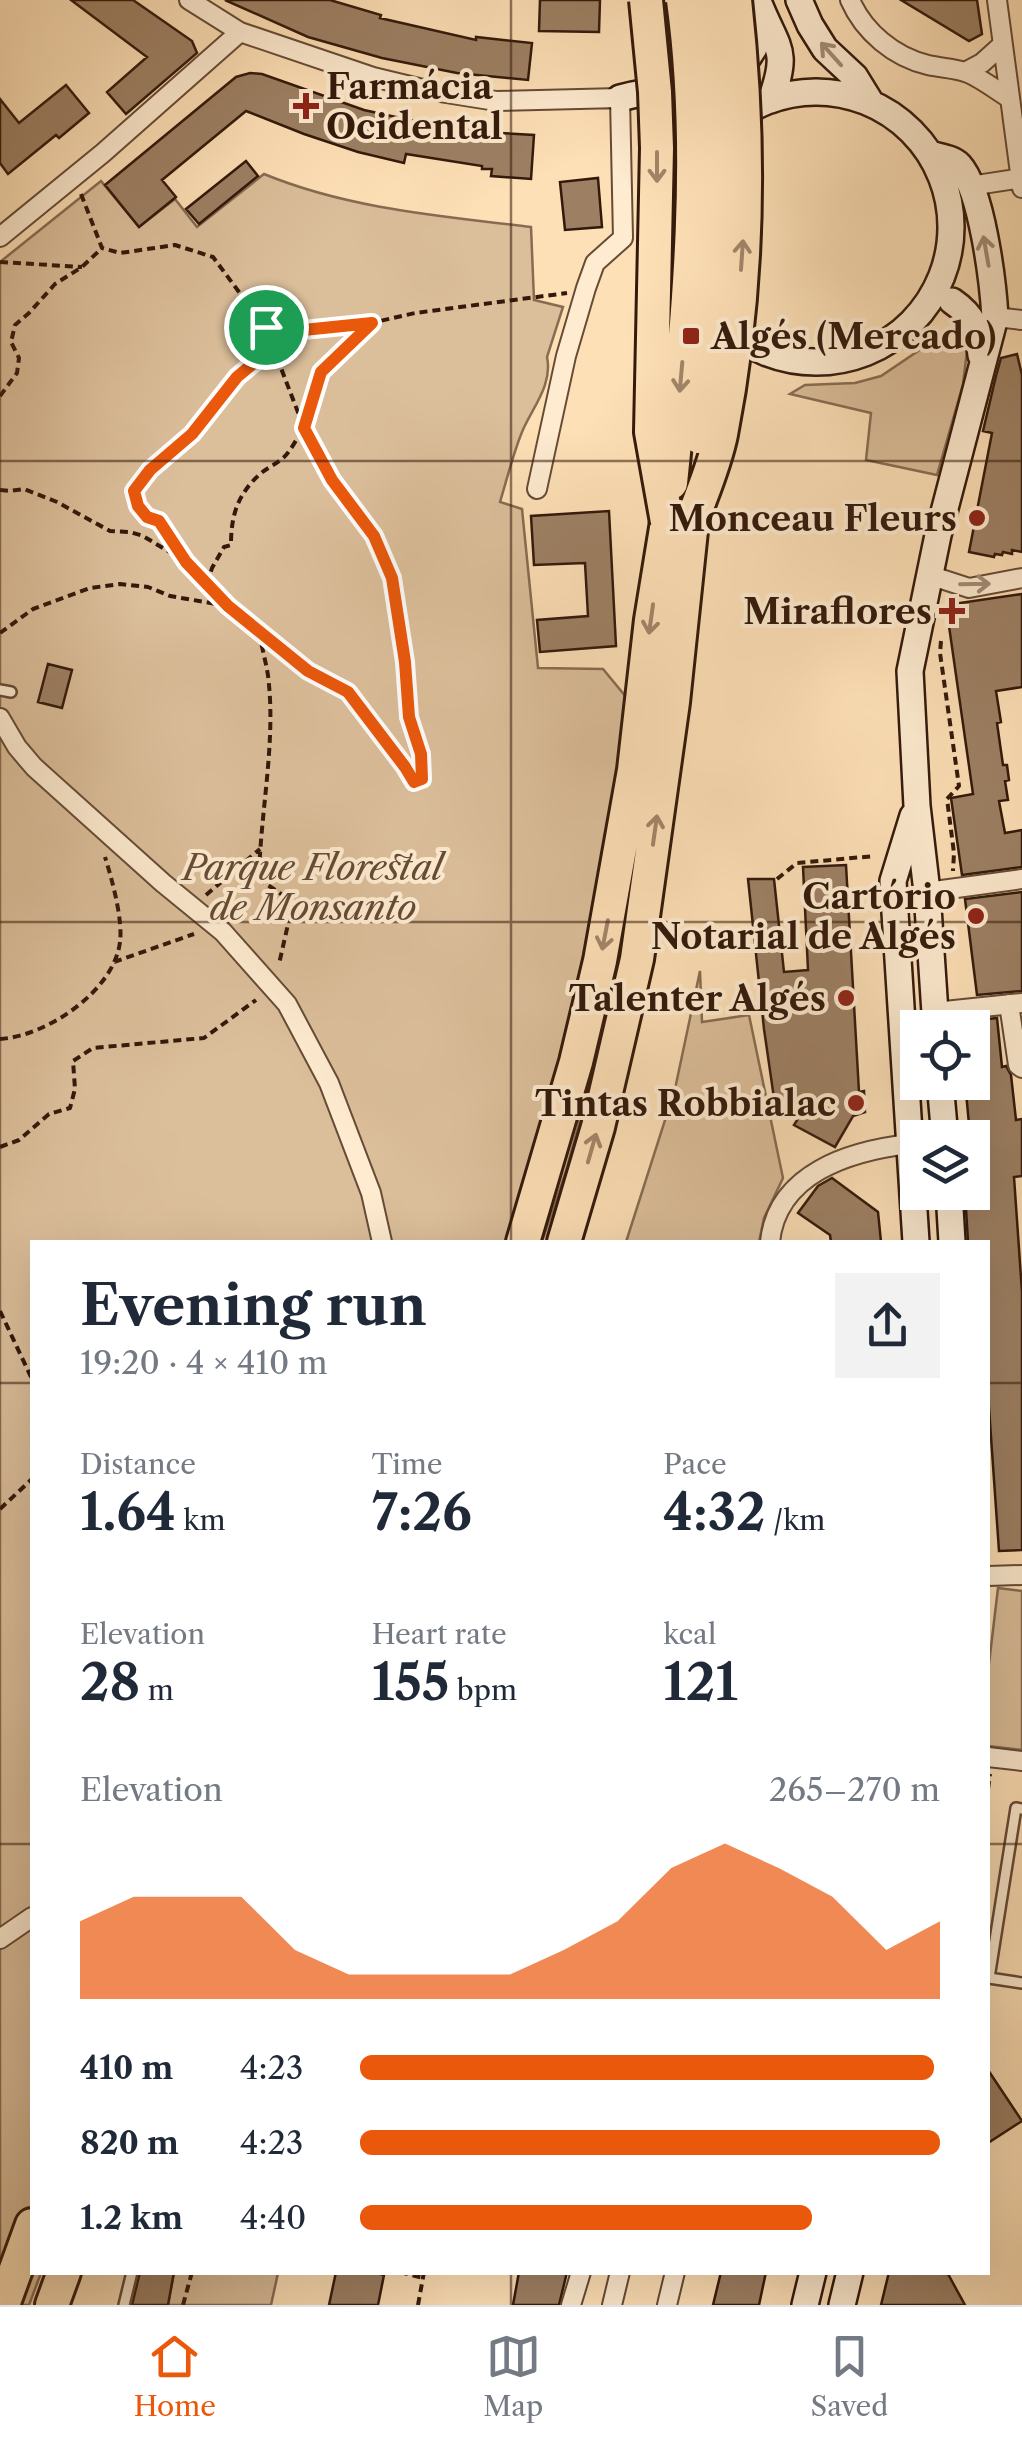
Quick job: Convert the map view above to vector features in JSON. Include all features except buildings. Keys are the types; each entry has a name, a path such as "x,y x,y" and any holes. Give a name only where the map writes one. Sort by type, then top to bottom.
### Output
{"highway":[{"path":"646,0 657,148 651,432 679,522"},
{"path":"565,1240 608,1088 637,959 673,702 694,174 683,0"},
{"path":"524,1239 566,1098 600,961 632,785 651,620 679,522 717,240 717,116 707,0"},
{"path":"679,522 720,438 742,267 751,3"},
{"path":"2,2305 30,2231"},
{"path":"52,2305 63,2275"}],"street":[{"path":"190,0 240,32 373,77 427,90 496,101 620,98 665,90 721,102 761,104"},
{"path":"798,0 825,49 855,78 871,103"},
{"path":"850,0 873,34 896,52 916,62 965,72 1009,98"},
{"path":"970,186 1021,181 996,0"},
{"path":"751,3 778,46 782,62 761,104"},
{"path":"701,95 732,79 747,62 755,44 751,3"},
{"path":"0,237 240,32"},
{"path":"965,72 1002,45"},
{"path":"821,92 871,103 904,124 930,154 942,176 950,200 952,238 943,276 924,309 906,329 891,340 849,358 803,362 751,346 715,317 687,270 681,215 693,171 716,136 761,104 787,95 821,92"},
{"path":"620,98 658,113 676,129 691,152 693,171"},
{"path":"537,488 566,356 586,288 595,263 622,238 620,98"},
{"path":"930,154 956,162 970,186 984,238 995,317 911,658 909,684 917,806 940,890 936,1010"},
{"path":"924,309 940,300 952,300 995,317 1022,320"},
{"path":"952,300 966,310 974,324 983,366"},
{"path":"929,574 969,588 1022,578"},
{"path":"0,718 34,767 223,932 287,1004 329,1083 370,1192 382,1240"},
{"path":"907,1120 893,881 917,806"},
{"path":"940,890 1022,879"},
{"path":"986,1010 1016,1004 1018,1065 1022,1068"},
{"path":"770,1240 784,1199 800,1183 836,1160 872,1148 900,1145"},
{"path":"914,1210 916,1240"},
{"path":"949,1210 952,1240"},
{"path":"990,1576 1022,1575"},
{"path":"990,1757 1022,1761"},
{"path":"0,1940 30,1918"},
{"path":"571,2305 580,2275"},
{"path":"612,2305 619,2275"},
{"path":"668,2305 674,2275"},
{"path":"806,2305 812,2275"},
{"path":"842,2305 849,2275"}],"lane":[{"path":"1022,1808 1016,1808 990,1978 1022,1984"},
{"path":"124,2305 131,2275"}],"path":[{"path":"74,176 102,248"},
{"path":"102,248 120,254 174,244 214,258 266,327 304,428 332,480 374,536 392,578 409,717 421,754 422,779 414,782 348,692 308,671 228,606 186,562 159,521 147,517 138,506 134,491 150,470 192,434 237,377 273,347"},
{"path":"0,396 17,373 19,358 11,342 15,325 55,284 102,248"},
{"path":"0,262 82,267"},
{"path":"266,327 284,332 372,323 455,307 562,295 586,288"},
{"path":"207,584 224,547 230,545 232,511 238,501 257,476 286,455 304,428 321,372 372,323"},
{"path":"0,490 24,489 110,531 143,536 186,562"},
{"path":"0,634 33,609 90,588 120,584 228,606"},
{"path":"0,1148 19,1140 49,1114 70,1108 75,1090 73,1060 92,1048 204,1038 272,988 291,911 284,896 260,879 270,717 269,683 258,630"},
{"path":"940,890 954,853 947,799 959,786 940,652 942,636"},
{"path":"0,1038 35,1031 60,1018 83,1002 114,962 119,926 112,882 95,823"},
{"path":"193,908 260,849"},
{"path":"777,879 797,863 900,854"},
{"path":"114,962 198,932 209,921"},
{"path":"0,1312 30,1375"},
{"path":"0,1509 30,1481"},
{"path":"183,2305 191,2275"},
{"path":"418,2305 424,2275"}],"green space":[{"name":"Parque Florestal de Monsanto","path":"264,174 362,203 531,227 534,300 563,307 547,357 544,387 519,440 500,502 522,509 538,668 603,669 645,720 636,866 605,1028 543,1240 30,1240 30,2275 40,2275 29,2305 0,2305 0,262 101,181 139,227 175,199 197,227"},
{"path":"960,336 967,351 963,384 937,475 866,460 871,413 790,394 805,385 855,383 881,376 933,341"},
{"path":"700,971 702,1022 749,1015 783,1178 764,1218 759,1240 627,1240 675,1089"},
{"path":"998,1588 1022,1591 1022,1750 990,1746 990,1655"},
{"path":"174,2275 278,2275 271,2305 168,2305"}],"place":[{"name":"Farmácia Ocidental","path":"306,106"},
{"name":"Algés (Mercado)","path":"691,336"},
{"name":"Monceau Fleurs","path":"977,518"},
{"name":"Miraflores","path":"952,611"},
{"name":"Cartório Notarial de Algés","path":"976,916"},
{"name":"Talenter Algés","path":"846,998"},
{"name":"Tintas Robbialac","path":"856,1103"}],"route":[{"path":"372,323 321,372 304,428 332,480 374,536 392,578 409,717 421,754 422,779 414,782 348,692 308,671 235,613 186,562 159,521 147,517 138,506 134,491 150,470 192,434 237,377 273,347 266,327 284,332 372,323"}]}
